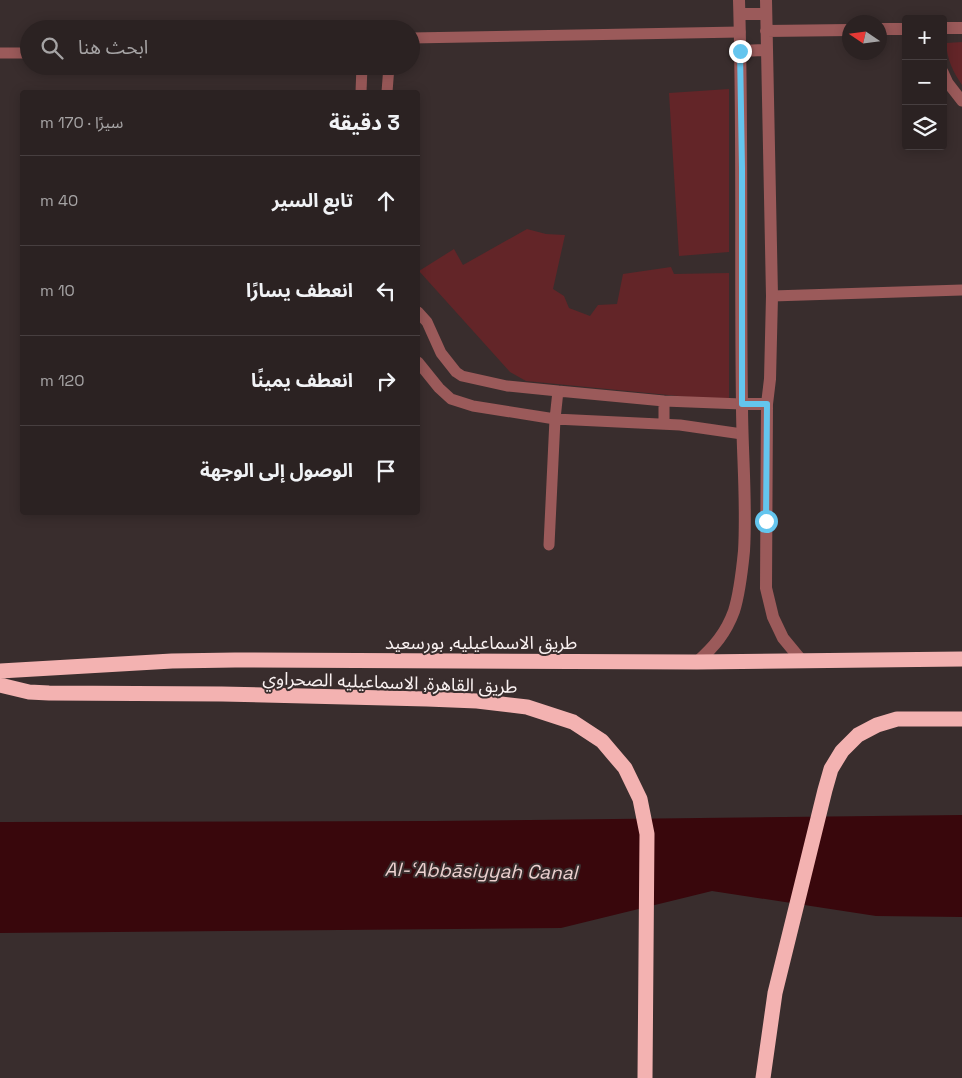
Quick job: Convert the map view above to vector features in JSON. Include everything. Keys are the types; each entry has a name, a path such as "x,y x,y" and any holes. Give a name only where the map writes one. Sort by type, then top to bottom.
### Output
{"highway":[{"name":"طريق الاسماعيليه, بورسعيد","path":"0,671 172,661 236,660 697,662 962,659"},
{"name":"طريق القاهرة, الاسماعيليه الصحراوي","path":"0,685 29,692 49,693 222,694 477,701 527,707 573,722 602,741 625,768 640,799 648,834 645,1078"},
{"path":"763,1078 775,993 831,769 842,751 858,736 877,725 898,719 962,719"}],"street":[{"path":"697,662 714,646 726,628 734,610 742,573 746,522 742,434 742,168 739,0"},
{"path":"766,0 772,296 770,379 767,404 766,588 773,617 783,638 802,661"},
{"path":"740,14 766,14"},
{"path":"947,28 962,28"},
{"path":"887,29 902,29"},
{"path":"766,31 842,30"},
{"path":"740,51 767,50"},
{"path":"742,404 767,404"}],"lane":[{"path":"420,38 740,32"},
{"path":"0,53 20,53"},
{"path":"361,90 362,75"},
{"path":"388,90 389,75"},
{"path":"947,81 962,101"},
{"path":"772,296 962,290"},
{"path":"420,314 427,322 441,353 456,372 462,376 507,386 664,401 742,404"},
{"path":"420,364 451,399 473,406 555,419 680,424 742,434"},
{"path":"550,545 555,419 558,391"},
{"path":"664,401 664,424"}],"shaded area":[{"path":"962,42 962,85 951,65 947,43"},
{"path":"729,89 729,252 679,256 669,93"},
{"path":"527,229 546,234 565,235 553,289 564,296 569,308 590,316 598,305 617,304 623,274 671,267 674,274 729,273 729,401 526,381 510,372 420,272 454,249 463,265"}],"water":[{"name":"Al-ʿAbbāsiyyah Canal","path":"962,815 962,917 876,916 712,891 561,928 0,933 0,822 434,821"}],"route":[{"path":"740,51 742,404 767,404 766,521"}]}
